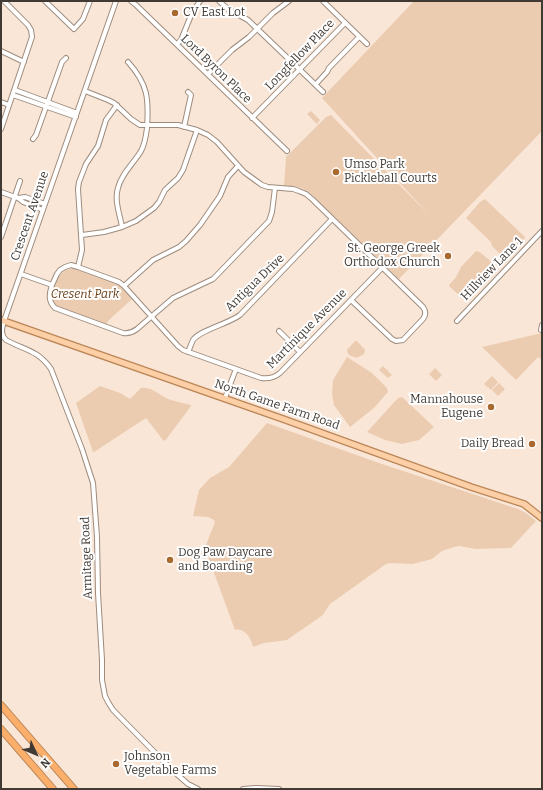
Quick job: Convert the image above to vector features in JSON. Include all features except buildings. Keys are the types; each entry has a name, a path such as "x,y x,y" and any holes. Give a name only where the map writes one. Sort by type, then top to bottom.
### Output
{"highway":[{"path":"1,705 74,789"},
{"path":"1,729 53,789"}],"main road":[{"name":"North Game Farm Road","path":"3,321 353,443 471,487 524,504 542,518"}],"street":[{"path":"1,129 32,40 31,30 27,24 4,1"},
{"path":"44,1 74,28 83,19 90,1"},
{"name":"Crescent Avenue","path":"3,321 21,274 116,1"},
{"name":"Lord Byron Place","path":"131,1 287,151"},
{"path":"177,44 181,40 192,13 200,1"},
{"path":"219,1 228,9 247,18 323,92"},
{"path":"208,74 232,50 246,40 273,13 289,1"},
{"path":"323,1 367,44"},
{"name":"Longfellow Place","path":"252,118 345,23"},
{"path":"316,84 329,68 359,37"},
{"path":"1,51 24,62"},
{"path":"33,138 36,135 62,62 66,58"},
{"path":"122,227 117,201 118,188 121,180 142,150 145,142 148,103 145,90 137,72 128,62"},
{"path":"85,91 117,105 128,117 140,125 166,124 197,130 208,135 214,139 249,177 268,186 293,189 306,194 423,308 425,315 403,340 396,341 392,339 352,300"},
{"path":"14,92 76,115"},
{"path":"184,127 191,95 188,92"},
{"path":"1,102 9,105"},
{"path":"117,105 106,120 98,146 86,164 79,184 78,189 82,252 78,267 71,265 62,268 57,274 52,285 49,295 50,303 57,308 125,333 133,332 173,298 215,277 266,224 272,215 275,188"},
{"path":"82,235 108,232 122,227 136,221 154,208 165,190 180,175 186,164 197,130"},
{"path":"124,286 153,260 179,247 186,241 200,225 220,196 228,177 238,166"},
{"path":"1,237 16,197 20,181"},
{"path":"1,192 16,197 23,202 43,210"},
{"path":"16,197 24,197 45,204"},
{"name":"Antigua Drive","path":"188,352 193,340 198,335 240,315 332,219"},
{"name":"Hillview Lane 1","path":"457,321 542,231"},
{"name":"Martinique Avenue","path":"78,267 119,282 183,350 260,378 271,378 278,375 382,268"},
{"path":"21,274 52,285"},
{"name":"Armitage Road","path":"3,321 2,336 4,339 34,352 43,359 51,369 93,482 97,537 102,680 106,699 117,714 171,769 188,784 198,789"},
{"path":"541,330 542,325"},
{"path":"279,331 300,352"},
{"path":"225,398 236,369"},
{"path":"243,789 279,789"}],"green space":[{"path":"414,1 542,1 542,131 399,279 310,193 302,188 284,186 286,157 326,117 331,115 430,216 322,98"},
{"path":"311,111 320,120 317,124 307,114"},
{"path":"485,199 525,237 524,240 509,255 501,255 492,246 491,242 466,218 480,202"},
{"path":"476,251 492,263 493,269 485,281 472,294 461,297 449,285 456,277 461,267"},
{"name":"Cresent Park","path":"73,268 118,284 132,299 108,321 106,325 57,306 52,298 54,288 62,273"},
{"path":"542,333 542,360 538,357 516,380 482,347"},
{"path":"355,341 357,341 365,350 364,354 357,358 348,354 347,350"},
{"path":"347,357 372,373 387,388 388,392 374,408 350,427 334,405 332,394 333,380"},
{"path":"383,366 392,375 388,378 379,370"},
{"path":"435,368 442,375 436,381 429,374"},
{"path":"492,376 498,382 491,390 484,384"},
{"path":"499,383 505,389 498,396 492,390"},
{"path":"100,386 120,393 130,399 141,388 145,388 153,390 167,399 191,406 165,441 146,418 93,452 76,403"},
{"path":"402,397 434,427 419,440 402,444 385,440 367,432 398,398"},
{"path":"267,423 379,463 518,509 536,521 511,548 476,549 459,546 442,551 432,559 413,564 386,564 330,604 323,615 287,640 264,643 253,647 247,634 241,630 235,630 206,551 206,545 215,522 208,517 193,516 199,490 210,478 229,467"}],"place":[{"name":"CV East Lot","path":"175,13"},
{"name":"Umso Park Pickleball Courts","path":"336,172"},
{"name":"St. George Greek Orthodox Church","path":"448,256"},
{"name":"Mannahouse Eugene","path":"491,407"},
{"name":"Daily Bread","path":"532,444"},
{"name":"Dog Paw Daycare and Boarding","path":"170,560"},
{"name":"Johnson Vegetable Farms","path":"116,764"}]}
